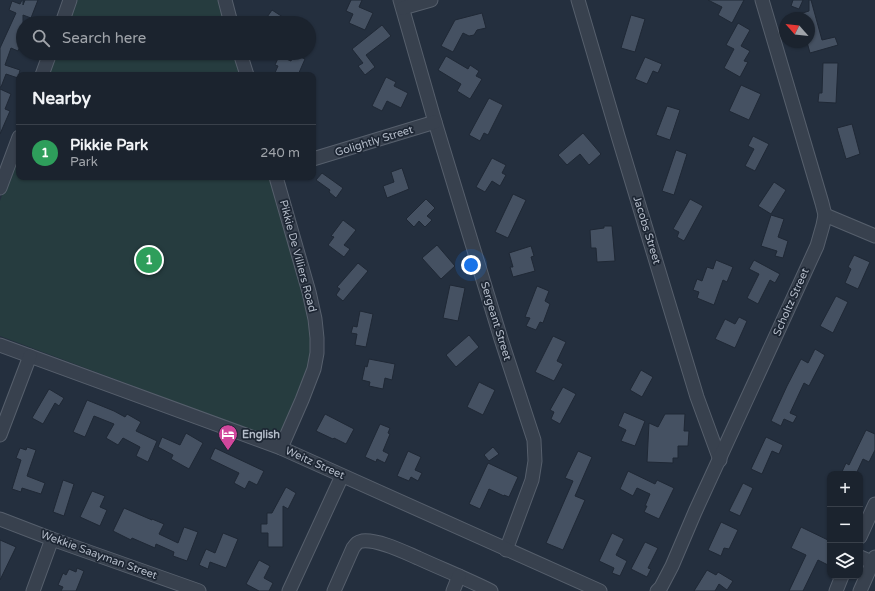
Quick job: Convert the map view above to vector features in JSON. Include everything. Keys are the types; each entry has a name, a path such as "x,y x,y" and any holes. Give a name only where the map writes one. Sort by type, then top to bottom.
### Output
{"street":[{"path":"64,16 70,0"},
{"path":"225,0 229,16"},
{"path":"402,4 431,0"},
{"name":"Jacobs Street","path":"578,0 693,382 720,460"},
{"name":"Scholtz Street","path":"657,591 661,587 672,566 695,512 817,246 824,226 825,215 762,0"},
{"name":"Sergeant Street","path":"402,4 435,122 501,339 534,440 535,461 532,480 506,550"},
{"path":"43,72 47,60"},
{"path":"242,60 246,72"},
{"name":"Golightly Street","path":"316,158 435,122"},
{"path":"0,188 16,145"},
{"name":"Pikkie De Villiers Road","path":"277,180 309,292 315,319 317,338 317,353 314,370 281,448"},
{"path":"825,215 875,236"},
{"name":"Weitz Street","path":"0,344 281,448 600,591"},
{"path":"0,435 30,356"},
{"path":"706,422 714,428 731,434"},
{"path":"289,591 342,476"},
{"path":"863,530 875,504"},
{"name":"Wekkie Saayman Street","path":"0,519 199,591"},
{"path":"33,591 52,539"},
{"path":"334,591 353,548 356,543 362,541 371,541 387,545 491,591"},
{"path":"860,591 874,560 863,558"},
{"path":"453,591 459,576"},
{"path":"836,591 841,579"}],"green space":[{"path":"72,0 222,0 227,16 66,16"},
{"path":"50,60 240,60 243,72 46,72"},
{"path":"16,156 16,180 275,180 314,319 314,366 283,442 0,336 0,201"}],"building":[{"path":"22,0 23,5 25,0 38,0 32,16 16,16 16,50 11,48 5,65 20,70 20,72 16,72 16,77 6,74 0,87 0,48 16,13 9,10 12,1 20,4"},
{"path":"351,0 362,0 359,7 373,13 365,30 349,23 353,14 346,11"},
{"path":"708,0 744,0 732,23 718,15 722,7"},
{"path":"793,0 803,0 799,9 791,6"},
{"path":"809,0 811,0 814,12 806,12 809,11"},
{"path":"272,10 281,16 268,16"},
{"path":"482,13 486,28 477,30 474,35 469,36 463,33 453,52 441,46 455,20"},
{"path":"631,15 645,19 635,52 621,48"},
{"path":"815,15 822,40 835,37 838,45 810,53 809,48 815,48"},
{"path":"738,23 750,30 741,46 750,51 744,61 748,62 740,77 724,68 734,49 726,45"},
{"path":"382,25 391,36 366,55 375,67 365,75 358,66 363,63 352,49"},
{"path":"446,56 468,69 470,65 479,71 476,76 482,79 470,99 457,91 461,84 438,70"},
{"path":"645,57 662,64 658,73 653,71 647,84 635,79"},
{"path":"277,60 305,60 299,72 275,72 278,66 275,65"},
{"path":"823,63 838,63 836,103 818,102 819,93 822,93"},
{"path":"386,77 396,82 394,86 408,93 401,108 387,101 382,111 372,106"},
{"path":"741,85 761,94 749,120 729,111"},
{"path":"0,89 11,94 5,109 10,111 0,134"},
{"path":"489,98 503,105 488,135 484,133 480,141 469,135"},
{"path":"667,106 680,110 670,140 656,135"},
{"path":"852,124 860,154 846,159 837,128"},
{"path":"583,133 601,154 589,165 580,154 567,165 558,155"},
{"path":"753,136 769,144 755,171 745,166 754,149 748,146"},
{"path":"676,150 687,154 674,195 662,191"},
{"path":"492,158 506,165 502,173 506,175 500,186 492,181 485,192 476,187"},
{"path":"402,168 409,189 387,198 383,186 394,182 391,172"},
{"path":"322,173 343,188 336,198 329,192 330,190 316,180"},
{"path":"774,182 786,190 771,214 758,206"},
{"path":"513,194 526,200 508,238 495,232"},
{"path":"426,199 435,208 427,216 432,220 425,227 419,221 414,227 406,219"},
{"path":"690,199 703,206 684,241 677,237 679,232 673,229"},
{"path":"771,215 784,219 778,237 788,241 783,258 775,256 777,251 761,246"},
{"path":"343,220 356,230 344,245 350,249 344,257 328,245 334,237 331,236"},
{"path":"604,226 612,226 615,261 597,262 596,248 591,248 590,230 604,228"},
{"path":"437,245 455,266 441,279 422,258"},
{"path":"531,246 534,256 531,257 535,271 513,277 510,267 513,267 509,253"},
{"path":"854,255 870,262 858,289 845,283 851,269 848,267"},
{"path":"716,260 733,267 727,282 723,280 714,305 697,298 699,292 693,290 697,279 702,281 707,267 713,269"},
{"path":"754,260 780,274 775,283 770,280 758,304 747,298 759,274 749,269"},
{"path":"358,263 368,271 343,301 336,295 340,289 337,287"},
{"path":"450,285 465,288 458,321 443,318"},
{"path":"537,286 549,291 545,301 550,304 543,323 540,322 536,330 526,326 530,318 525,317"},
{"path":"836,296 848,302 833,333 820,326"},
{"path":"360,311 373,314 366,347 355,345 357,334 351,333 353,326 357,327"},
{"path":"739,317 747,321 735,348 715,339 725,319 735,324"},
{"path":"469,335 479,347 456,367 446,355"},
{"path":"553,336 566,342 557,361 563,364 554,381 535,372"},
{"path":"815,349 825,355 809,386 804,383 790,413 797,416 793,423 784,419 781,426 771,421 801,359 808,363"},
{"path":"369,359 395,364 392,380 385,378 383,389 369,386 370,382 362,380 365,366 367,367"},
{"path":"641,370 653,377 642,397 630,390"},
{"path":"479,382 495,390 483,415 467,407"},
{"path":"563,387 576,394 560,424 551,419 554,412 550,410"},
{"path":"49,389 64,398 59,406 55,403 43,424 32,418"},
{"path":"87,400 125,417 127,414 141,422 136,431 157,441 148,462 136,456 140,447 123,438 118,445 106,438 114,424 94,416 85,437 73,432"},
{"path":"624,412 645,421 635,446 621,441 626,430 618,426"},
{"path":"325,414 354,429 346,444 316,431"},
{"path":"665,414 685,414 684,431 689,431 688,446 678,446 678,458 673,458 673,463 647,462 649,423 658,427"},
{"path":"380,424 390,428 388,433 390,434 383,451 389,454 385,463 377,459 376,462 365,457"},
{"path":"866,430 875,434 875,450 869,462 863,459 857,471 842,471 846,463 849,465"},
{"path":"186,433 203,443 189,469 171,459 173,455 158,447 162,437 180,445"},
{"path":"766,437 783,445 779,454 772,451 762,474 751,469"},
{"path":"27,447 36,450 27,476 45,483 41,494 22,488 21,492 12,489 21,460 16,458 20,448 26,450"},
{"path":"493,447 499,454 489,461 484,455"},
{"path":"215,448 264,471 257,485 249,481 245,489 234,483 239,473 210,459"},
{"path":"408,451 421,457 415,470 422,473 418,481 411,477 409,481 397,476"},
{"path":"578,451 592,457 575,496 585,500 563,550 546,543 573,481 565,478"},
{"path":"488,463 518,477 509,497 489,489 480,509 469,504"},
{"path":"628,471 655,484 657,480 674,488 659,519 644,512 650,494 637,488 633,496 620,489"},
{"path":"63,480 74,484 64,516 53,512"},
{"path":"743,483 753,488 740,516 729,511"},
{"path":"286,487 296,493 288,509 283,506 283,547 268,547 268,533 261,533 261,524 267,524 267,513 272,513"},
{"path":"92,491 105,496 100,507 107,510 100,526 80,517"},
{"path":"124,508 164,524 159,534 178,543 184,527 198,532 187,561 173,556 174,552 156,544 155,548 132,538 131,540 113,531"},
{"path":"721,522 738,530 729,549 724,548 721,556 708,550"},
{"path":"801,527 827,540 827,564 818,560 803,591 789,591 806,555 791,548"},
{"path":"223,533 238,539 226,568 210,562 208,569 199,565 206,549 215,553"},
{"path":"612,533 624,539 616,555 627,561 620,576 612,573 614,568 599,561"},
{"path":"0,540 16,547 0,580"},
{"path":"645,542 658,548 648,568 651,569 647,577 631,569"},
{"path":"259,560 270,566 264,578 273,583 269,591 259,591 246,584"},
{"path":"77,568 84,571 76,591 61,591 63,587 58,585 63,573 66,575 69,569 76,572"},
{"path":"707,570 716,575 718,572 733,581 727,590 719,584 715,591 694,591"}],"place":[{"name":"Pikkie Park","path":"149,260"},
{"name":"English","path":"228,451"}]}
